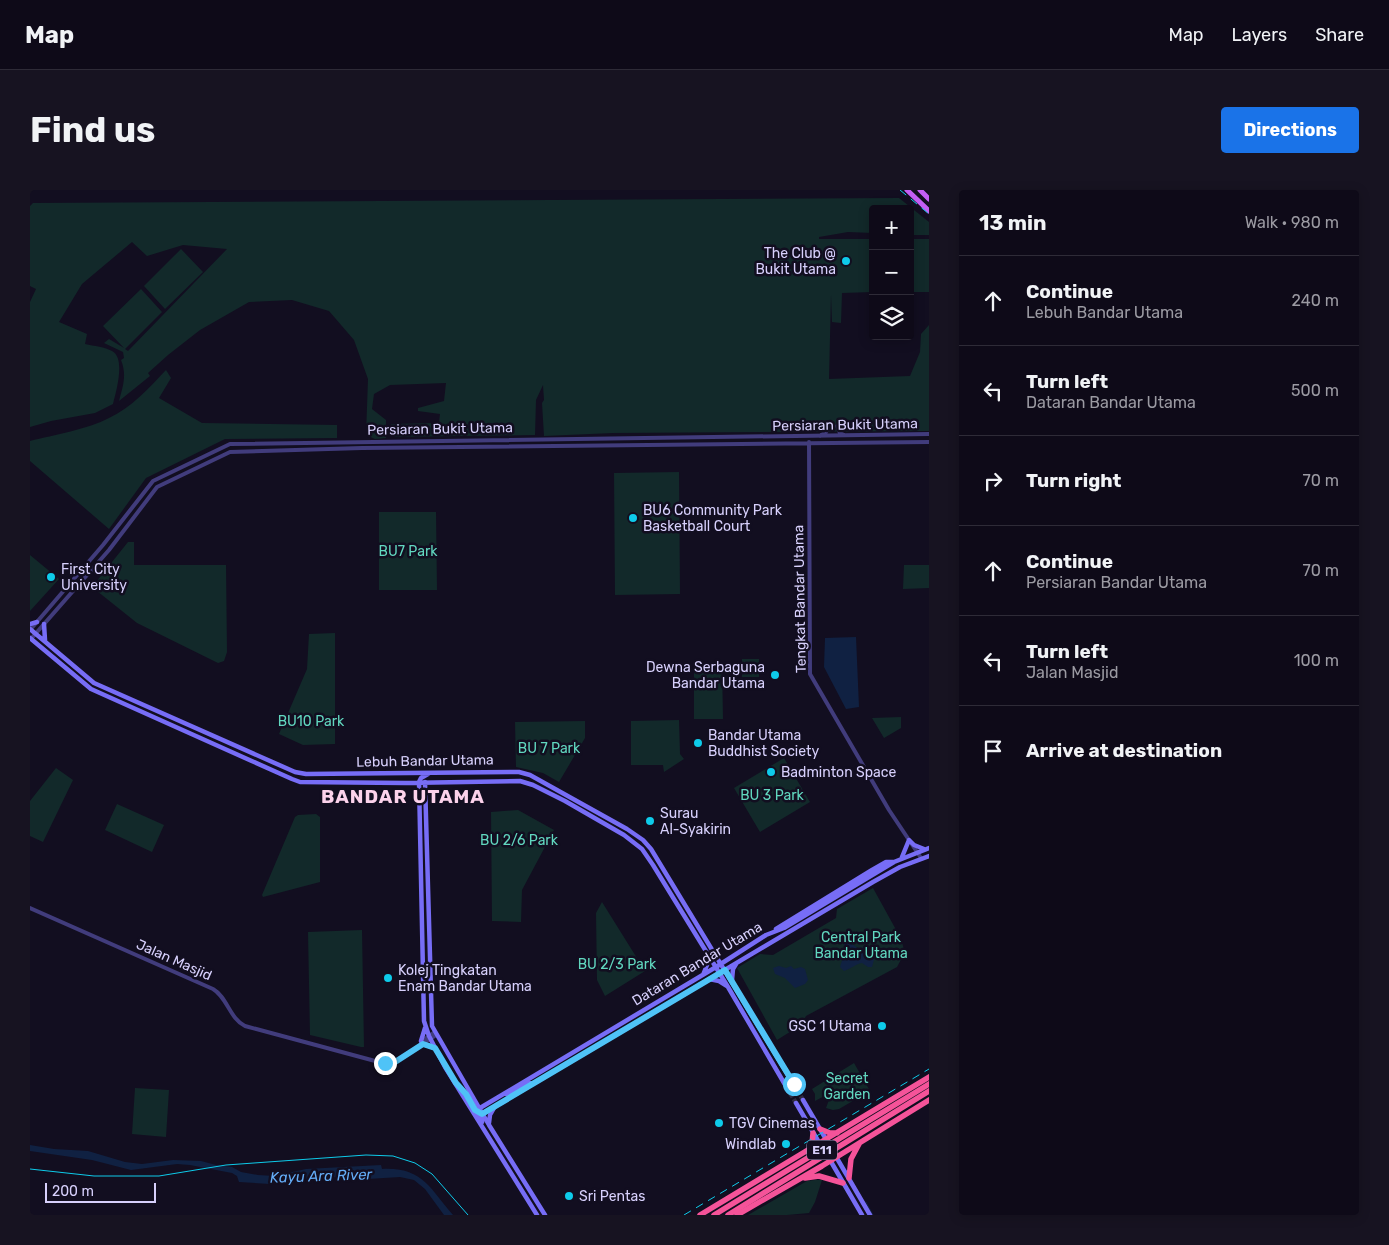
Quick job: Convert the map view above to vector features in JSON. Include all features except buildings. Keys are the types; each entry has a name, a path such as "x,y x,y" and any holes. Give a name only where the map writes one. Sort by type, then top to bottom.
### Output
{"highway":[{"path":"700,1215 929,1077"},
{"name":"E11","path":"714,1215 929,1084"},
{"name":"E11","path":"728,1215 929,1091"},
{"path":"737,1215 797,1181 929,1100"},
{"path":"820,1129 830,1133 838,1132"},
{"path":"838,1132 839,1145 844,1149 849,1148"},
{"path":"809,1150 814,1133"},
{"path":"849,1178 851,1159 860,1142"},
{"path":"784,1165 811,1152 819,1158 821,1162 819,1167"},
{"path":"797,1181 810,1176 819,1176 843,1183"}],"main road":[{"path":"907,190 929,210"},
{"path":"920,190 929,199"},
{"path":"30,624 37,622"},
{"path":"44,624 45,641"},
{"name":"Lebuh Bandar Utama","path":"30,629 94,683 295,772 306,774 519,772 530,775 624,827 643,840 651,849 794,1084"},
{"name":"Lebuh Bandar Utama","path":"31,638 91,689 300,782 405,783 514,780 526,782 565,801 624,835 642,849 728,986"},
{"path":"511,771 513,776 526,782"},
{"path":"408,773 422,777 432,773"},
{"path":"422,777 423,990 425,1027 422,1043 435,1048"},
{"path":"437,782 429,786 422,794 431,1020 436,1033 481,1111 545,1215"},
{"path":"405,783 414,787 422,794"},
{"path":"902,858 909,840 916,846 927,849"},
{"name":"Dataran Bandar Utama","path":"481,1111 488,1103 502,1094 703,975 766,935 784,928 894,862 927,849"},
{"name":"Dataran Bandar Utama","path":"481,1111 495,1106 879,878 929,856"},
{"path":"703,975 708,965 708,953"},
{"path":"715,954 732,957"},
{"path":"732,981 733,969 736,963"},
{"path":"709,979 719,981 728,986 787,1088"},
{"path":"425,1027 429,1038 537,1215"},
{"path":"502,1094 510,1093 579,1052 582,1054"},
{"path":"456,1083 475,1110 481,1111"},
{"path":"475,1100 488,1103"},
{"path":"802,1100 870,1215"},
{"path":"796,1104 862,1215"},
{"path":"489,1124 490,1115 495,1106"},
{"path":"481,1111 480,1119 491,1142"}],"street":[{"path":"818,437 826,432 830,426"},
{"path":"837,426 840,433 846,436"},
{"name":"Persiaran Bukit Utama","path":"30,629 104,545 153,481 230,444 929,434"},
{"name":"Tengkat Bandar Utama","path":"809,437 810,674 919,859"},
{"name":"Persiaran Bukit Utama","path":"31,638 109,550 157,487 230,452 362,448 929,442"},
{"name":"Jalan Masjid","path":"30,908 213,989 220,994 241,1024 385,1063 392,1062 436,1033"}],"green space":[{"path":"899,198 908,205 869,205 869,233 848,232 819,237 819,239 869,239 869,292 842,293 841,323 832,322 831,295 829,379 910,376 920,352 921,334 929,325 929,431 613,433 544,436 543,385 536,400 535,435 392,437 391,424 439,423 440,414 418,411 418,408 444,401 446,383 390,385 374,394 372,409 386,420 386,438 375,439 366,435 368,379 354,340 329,311 292,300 249,302 200,330 168,355 148,373 150,376 119,401 124,380 121,360 124,358 123,352 104,343 109,339 124,348 103,326 141,289 162,312 125,349 128,351 227,249 183,245 147,256 132,242 82,284 59,322 87,334 85,344 106,348 116,355 119,376 113,404 95,413 30,427 30,302 36,289 30,286 30,206 33,203"},
{"path":"914,210 929,222 929,235 914,235"},
{"path":"914,239 929,239 929,292 914,292"},
{"path":"181,249 203,272 165,309 144,286"},
{"path":"166,370 171,378 159,398 202,423 337,425 337,438 225,439 146,478 109,529 30,461 30,441 101,422 117,414 139,397"},
{"path":"679,472 680,594 615,595 614,473"},
{"name":"BU7 Park","path":"379,512 436,512 437,590 379,590"},
{"path":"128,542 134,542 134,565 226,565 227,652 224,661 218,663 137,623 92,587"},
{"path":"30,555 59,579 30,611"},
{"path":"904,565 929,565 929,588 903,589"},
{"name":"BU10 Park","path":"335,633 335,744 303,745 279,734 307,669 309,634"},
{"path":"742,659 759,659 759,677 742,677"},
{"path":"694,665 722,665 723,719 694,719"},
{"path":"901,717 901,728 884,738 872,718"},
{"path":"679,720 680,754 684,759 664,772 663,765 631,765 631,721"},
{"name":"BU 7 Park","path":"585,721 585,738 559,782 543,773 516,767 515,722"},
{"name":"BU 3 Park","path":"784,758 810,802 760,832 734,788"},
{"path":"56,768 73,780 43,842 30,836 30,801"},
{"path":"117,804 164,825 152,852 105,830"},
{"name":"BU 2/6 Park","path":"518,810 554,830 522,890 521,922 492,921 491,812"},
{"path":"316,814 320,817 320,882 263,897 262,895 295,817 298,815"},
{"name":"Central Park Bandar Utama","path":"873,888 900,937 905,952 897,967 806,1016 801,1025 777,1040 737,968 760,954 773,955 836,918 837,909"},
{"name":"BU 2/3 Park","path":"602,902 645,971 605,996 597,980 596,913"},
{"path":"362,930 364,1047 310,1035 308,932"},
{"name":"Secret Garden","path":"854,1063 870,1091 839,1109 826,1108 830,1097 828,1094 815,1101 815,1094 812,1089"},
{"path":"135,1088 169,1090 166,1137 132,1134"},
{"path":"822,1180 815,1202 809,1213 748,1215 807,1181"}],"water":[{"path":"856,637 859,707 846,709 824,667 825,638"},
{"path":"848,942 858,948 871,947 875,949 872,967 862,963 844,971 840,967 844,954 844,943"},
{"path":"779,966 786,968 791,966 794,969 801,967 805,969 808,980 805,984 795,988 785,978 775,974 773,968"},
{"name":"Kayu Ara River","path":"30,1145 54,1149 88,1151 125,1162 142,1164 173,1160 201,1161 232,1167 241,1172 274,1176 306,1169 381,1165 382,1169 396,1169 416,1176 431,1188 453,1215 444,1215 425,1189 414,1180 400,1177 351,1180 327,1176 270,1184 239,1182 237,1176 232,1173 190,1165 177,1164 131,1170 92,1160 30,1151"}],"waterway":[{"path":"866,1202 873,1215"}],"tunnel":[{"path":"794,1085 803,1100"},
{"path":"787,1088 796,1103"}],"tram line":[{"path":"30,1169 94,1176 159,1176 226,1165 366,1155 393,1156 415,1163 432,1174 468,1215"}],"railway":[{"path":"900,190 929,214"},
{"path":"684,1215 929,1069"}],"place":[{"name":"The Club @ Bukit Utama","path":"846,261"},
{"name":"BU6 Community Park Basketball Court","path":"633,518"},
{"name":"First City University","path":"51,577"},
{"name":"Dewna Serbaguna Bandar Utama","path":"775,675"},
{"name":"Bandar Utama Buddhist Society","path":"698,743"},
{"name":"Badminton Space","path":"771,772"},
{"name":"Surau Al-Syakirin","path":"650,821"},
{"name":"Kolej Tingkatan Enam Bandar Utama","path":"388,978"},
{"name":"GSC 1 Utama","path":"882,1026"},
{"name":"TGV Cinemas","path":"719,1123"},
{"name":"Windlab","path":"786,1144"},
{"name":"Sri Pentas","path":"569,1196"}],"district":[{"name":"BANDAR UTAMA","path":"403,796"}],"route":[{"path":"385,1063 388,1065 392,1064 423,1044 435,1048 475,1110 482,1114 725,970 794,1084"}]}
